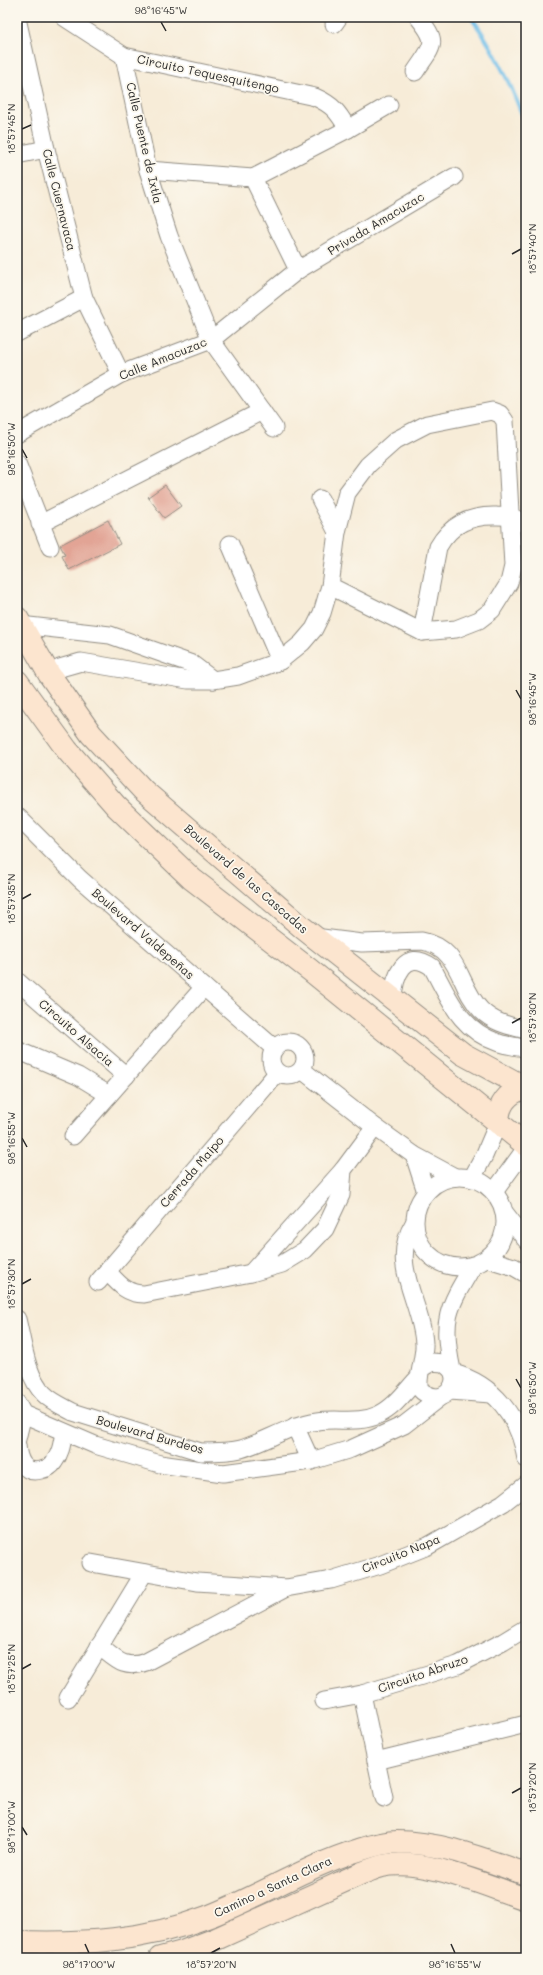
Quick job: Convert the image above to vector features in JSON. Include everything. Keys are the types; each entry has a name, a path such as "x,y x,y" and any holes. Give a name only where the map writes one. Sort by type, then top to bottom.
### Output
{"main road":[{"name":"Boulevard de las Cascadas","path":"19,621 49,674 91,734 143,790 314,936 463,1054 526,1088"},
{"path":"17,680 67,750 116,806 192,878 310,970 526,1146"},
{"path":"498,1122 500,1109 507,1097 526,1088"},
{"name":"Camino a Santa Clara","path":"17,1942 67,1944 122,1939 161,1932 208,1917 340,1855 370,1846 396,1842 422,1844 461,1853 526,1874"},
{"name":"Camino a Santa Clara","path":"160,1958 182,1952 216,1939 354,1877 382,1866 402,1865 427,1867 526,1899"}],"street":[{"name":"Circuito Tequesquitengo","path":"64,17 124,56 314,97 330,104 340,115 348,129"},
{"path":"415,72 433,45 432,36 418,17"},
{"name":"Calle Cuernavaca","path":"17,18 21,58 84,298 121,374"},
{"name":"Calle Puente de Ixtla","path":"124,56 148,170 168,236 211,340 274,428"},
{"path":"148,170 253,178 348,129 389,105"},
{"path":"17,154 46,149"},
{"name":"Privada Amacuzac","path":"298,270 454,177"},
{"path":"253,178 298,270"},
{"name":"Calle Amacuzac","path":"17,434 121,374 211,340 298,270"},
{"path":"17,333 84,298"},
{"path":"40,524 262,411"},
{"path":"49,674 60,668 81,662 188,680 214,680 238,676 280,661 302,643 314,629 322,613 330,586 337,532 347,493 368,465 396,440 427,424 492,411 500,414 505,421 519,521 513,566 509,583 492,610 479,620 456,629 422,632 330,586"},
{"path":"17,463 50,547"},
{"path":"320,499 337,532"},
{"path":"422,632 438,547 444,535 456,525 470,519 490,516 519,521"},
{"path":"230,544 280,661"},
{"path":"19,621 110,635 192,664 214,680"},
{"name":"Boulevard Valdepeñas","path":"17,816 80,879 274,1048"},
{"path":"314,936 362,943 431,942 439,946 450,956 472,998 482,1011 495,1020 526,1030"},
{"path":"393,999 395,980 400,969 410,962 421,962 427,964 432,967 453,1008 465,1023 490,1039 526,1049"},
{"path":"73,1136 204,987"},
{"name":"Circuito Alsacia","path":"20,989 126,1076"},
{"path":"288,1041 296,1043 302,1048 306,1055 306,1063 302,1070 295,1076 286,1077 277,1073 272,1066 271,1057 274,1048 281,1043 288,1041"},
{"path":"17,1050 78,1076 109,1095"},
{"path":"302,1070 375,1127 414,1154 455,1177"},
{"name":"Cerrada Maipo","path":"277,1073 102,1276 134,1294 144,1294 251,1273 282,1264 305,1250 325,1229 340,1195 343,1170"},
{"path":"472,1178 484,1156 498,1122"},
{"name":"Cerrada Maipo","path":"251,1273 343,1170 375,1127"},
{"path":"494,1192 526,1146"},
{"path":"414,1154 426,1192"},
{"path":"491,1394 445,1394 429,1396 420,1389 420,1373 424,1345 422,1322 406,1273 403,1248 414,1223 417,1206 426,1192 439,1182 455,1177 472,1178 487,1186 494,1192 499,1198 505,1213 526,1240"},
{"path":"445,1394 454,1381 446,1343 446,1325 451,1305 481,1262 500,1246 505,1230 505,1213"},
{"path":"414,1223 417,1240 426,1254 440,1264 456,1268 481,1262 514,1267 526,1274"},
{"name":"Boulevard Burdeos","path":"17,1319 20,1346 28,1366 38,1387 54,1401 73,1412 201,1452 219,1452 241,1449 295,1426 318,1421 360,1420 378,1415 393,1404 420,1373"},
{"path":"420,1373 432,1362 443,1363 452,1371 466,1376 491,1394 507,1409 518,1428 526,1459"},
{"name":"Boulevard Burdeos","path":"20,1409 64,1432 95,1445 160,1464 191,1470 223,1473 311,1461 351,1449 404,1425 445,1394"},
{"path":"17,1439 20,1409"},
{"path":"295,1426 311,1461"},
{"path":"17,1445 21,1462 27,1470 36,1472 46,1469 53,1464 59,1455 64,1432"},
{"name":"Circuito Napa","path":"91,1563 197,1582 286,1588 331,1580 380,1565 428,1546 503,1503 526,1485"},
{"path":"113,1568 130,1594"},
{"path":"68,1698 144,1573"},
{"name":"Circuito Napa","path":"99,1646 124,1665 136,1666 187,1641 286,1588"},
{"name":"Circuito Abruzo","path":"324,1702 362,1694 458,1665 503,1642 526,1628"},
{"name":"Circuito Abruzo","path":"362,1694 384,1798"},
{"path":"376,1761 526,1724"}],"building":[{"path":"165,485 181,506 164,518 148,497"},
{"path":"108,520 120,544 69,570 62,556 65,555 60,545"}],"waterway":[{"path":"471,17 488,42 502,69 526,124"}]}
